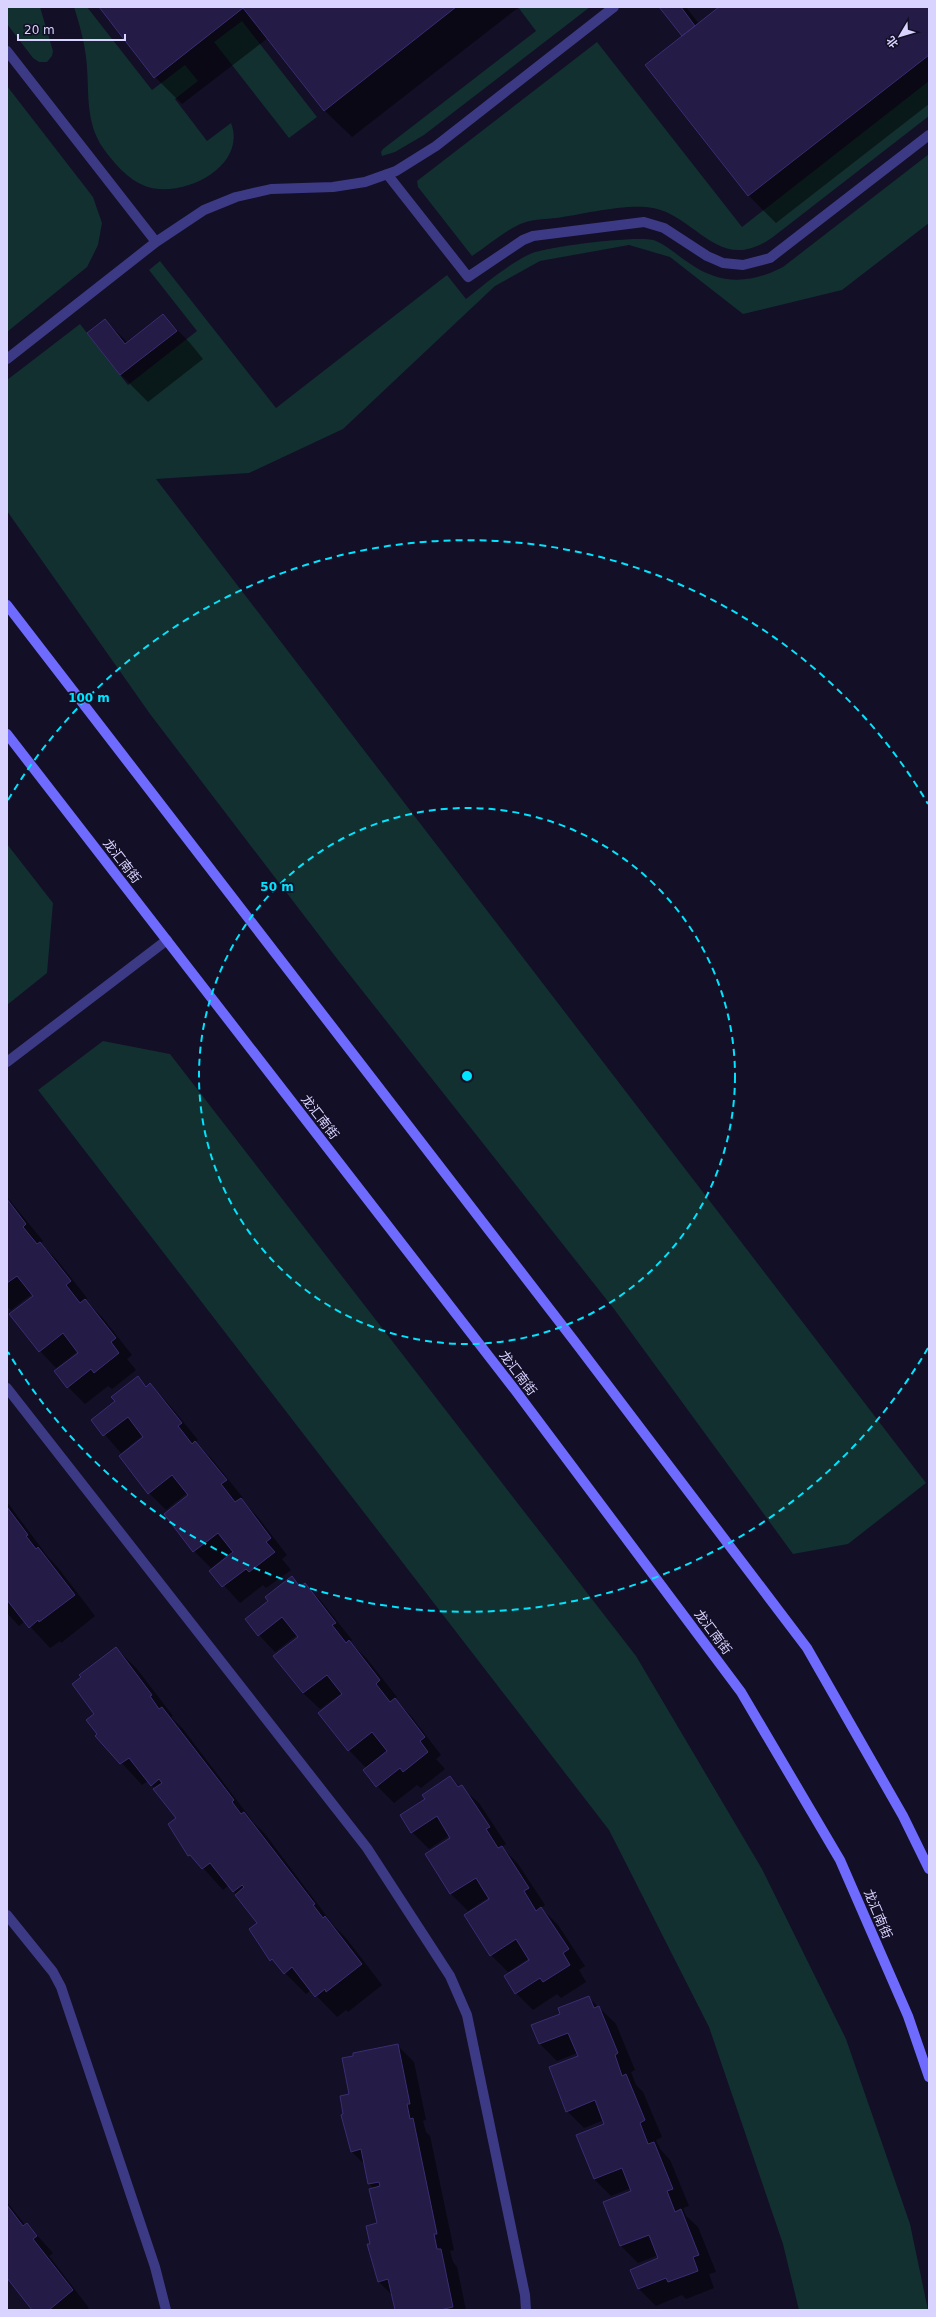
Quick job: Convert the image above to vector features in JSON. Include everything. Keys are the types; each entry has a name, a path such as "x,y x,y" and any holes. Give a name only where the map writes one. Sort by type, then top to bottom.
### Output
{"main road":[{"path":"7,605 570,1335 807,1648 903,1816 929,1869"},
{"name":"龙汇南街","path":"7,734 515,1390 741,1692 840,1860 908,2016 929,2077"}],"street":[{"path":"7,359 156,242 204,210 236,197 270,189 333,187 365,182 396,170 436,146 614,7"},
{"path":"7,51 156,242"},
{"path":"387,174 468,277 523,240 533,236 644,222 664,228 707,256 723,263 742,265 770,258 929,135"},
{"path":"7,1062 167,940"},
{"path":"7,1388 367,1848 450,1976 467,2015 525,2295 526,2310"},
{"path":"7,1914 52,1972 61,1987 155,2267 166,2310"}],"green space":[{"path":"7,7 40,7 53,51 52,56 47,62 39,62 33,58 7,24"},
{"path":"74,7 87,7 152,90 185,65 198,81 175,99 207,141 231,123 234,139 230,153 221,166 208,176 193,184 176,188 160,189 138,183 116,165 103,148 97,137 90,115 85,51"},
{"path":"518,7 590,7 424,135 395,152 382,156 381,152 383,149 536,31"},
{"path":"242,21 317,117 289,138 214,42"},
{"path":"597,42 742,227 929,81 929,116 773,237 754,247 738,250 723,247 709,240 683,221 669,213 653,208 631,207 527,222 516,226 472,256 418,187 417,181"},
{"path":"7,86 93,197 102,223 98,245 87,267 7,332"},
{"path":"929,154 929,223 842,290 743,314 670,257 629,245 540,261 495,286 343,429 249,473 156,479 926,1483 848,1544 793,1554 614,1309 338,960 150,714 7,511 7,380 80,324 128,385 197,331 149,270 160,261 276,408 447,275 466,299 521,258 539,251 593,242 647,239 656,241 701,270 712,275 735,280 759,277 783,267"},
{"path":"7,844 53,903 47,973 7,1005"},
{"path":"103,1041 170,1054 636,1656 762,1869 846,2039 910,2224 928,2310 799,2310 783,2244 709,2027 609,1830 38,1090"}],"building":[{"path":"99,7 456,7 324,111 243,8 154,78"},
{"path":"659,7 681,7 695,26 682,36"},
{"path":"719,7 929,7 929,55 748,196 645,65"},
{"path":"163,314 177,331 120,375 87,333 105,319 125,344"},
{"path":"7,1199 26,1224 23,1227 37,1244 40,1242 71,1281 66,1285 80,1303 85,1299 116,1338 111,1342 119,1353 94,1373 91,1369 67,1388 54,1371 78,1353 63,1333 39,1352 9,1314 33,1296 17,1276 7,1283"},
{"path":"138,1376 146,1387 150,1383 182,1423 178,1426 192,1444 195,1441 227,1480 221,1484 235,1502 241,1498 271,1538 266,1542 275,1552 249,1572 246,1569 222,1587 209,1571 233,1552 218,1533 193,1552 164,1514 188,1495 172,1475 148,1494 119,1456 143,1437 128,1417 103,1436 91,1420 115,1401 111,1397"},
{"path":"7,1507 28,1535 26,1536 36,1549 38,1547 75,1595 39,1622 38,1620 29,1628 7,1600"},
{"path":"292,1576 300,1587 305,1583 336,1623 332,1625 346,1643 349,1640 380,1680 376,1684 390,1702 395,1698 425,1737 420,1741 428,1752 403,1772 400,1768 376,1787 363,1770 387,1751 372,1732 348,1751 318,1713 342,1694 327,1675 303,1693 273,1656 298,1637 282,1617 258,1636 245,1619 268,1601 265,1597"},
{"path":"116,1647 152,1695 150,1696 159,1709 162,1707 234,1800 232,1802 241,1814 244,1812 315,1904 313,1905 323,1918 325,1916 362,1964 326,1992 325,1989 315,1997 292,1967 284,1974 272,1959 270,1961 249,1929 257,1923 235,1895 244,1887 242,1885 233,1892 210,1863 202,1869 190,1855 188,1856 168,1824 176,1818 153,1789 162,1783 159,1779 151,1786 129,1758 120,1764 95,1736 97,1734 86,1720 94,1714 72,1684 81,1677 79,1675"},
{"path":"450,1776 458,1787 462,1785 490,1827 486,1829 498,1848 502,1846 529,1888 524,1891 536,1911 541,1907 569,1949 563,1953 570,1965 543,1982 540,1978 515,1994 504,1976 529,1960 516,1939 490,1956 464,1915 489,1899 476,1878 450,1894 425,1854 450,1838 437,1816 411,1833 400,1815 425,1799 422,1795"},
{"path":"589,1996 594,2008 599,2006 618,2053 615,2055 622,2076 626,2074 645,2120 640,2123 648,2144 654,2142 673,2189 667,2191 675,2212 681,2209 699,2255 693,2257 698,2271 668,2282 666,2278 638,2289 630,2270 658,2258 649,2235 620,2246 603,2202 631,2191 622,2168 594,2179 576,2135 604,2124 595,2100 566,2112 549,2067 578,2056 568,2033 539,2044 531,2025 560,2014 558,2008"},
{"path":"398,2044 410,2104 407,2104 410,2119 413,2118 437,2234 434,2234 437,2249 441,2249 453,2307 440,2310 395,2310 388,2279 378,2282 367,2244 370,2244 366,2226 377,2223 369,2189 380,2186 379,2182 368,2184 361,2149 351,2152 341,2115 343,2114 340,2096 349,2094 342,2058 353,2056 353,2053"},
{"path":"7,2205 23,2226 27,2223 37,2236 33,2239 73,2290 49,2310 32,2310 7,2278"}]}
